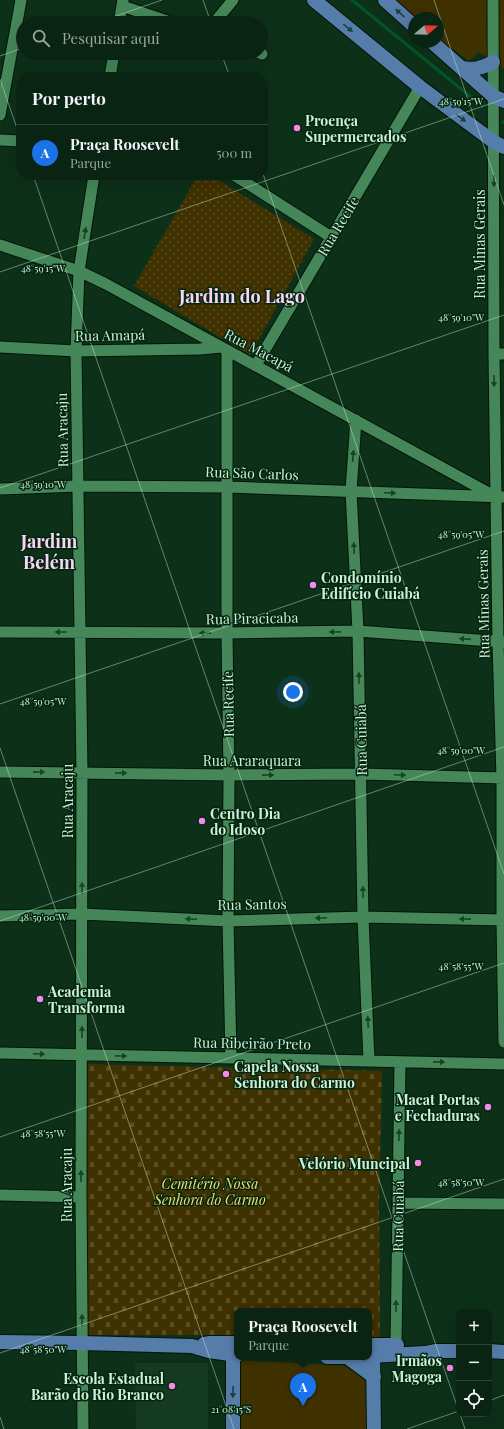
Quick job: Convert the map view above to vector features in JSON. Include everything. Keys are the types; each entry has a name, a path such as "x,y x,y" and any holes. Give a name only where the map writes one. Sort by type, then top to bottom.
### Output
{"main road":[{"path":"314,0 420,87 499,145"},
{"path":"385,0 408,21"},
{"path":"439,48 499,99"},
{"path":"462,68 480,68 493,62"},
{"path":"0,1342 192,1346 210,1343 234,1350"},
{"path":"374,1353 396,1346 425,1348 435,1351"},
{"path":"374,1353 425,1353 435,1351 456,1351"},
{"path":"492,1351 504,1352"},
{"path":"374,1353 374,1429"},
{"path":"232,1429 236,1360"},
{"path":"352,1360 374,1377"}],"street":[{"path":"17,16 20,0"},
{"path":"220,16 233,0"},
{"name":"Rua Minas Gerais","path":"493,0 493,62 499,99 499,354 504,1042"},
{"path":"120,16 122,3 155,16"},
{"path":"0,115 16,23"},
{"path":"111,72 113,60"},
{"name":"Rua Recife","path":"256,365 420,87"},
{"path":"0,140 16,141"},
{"name":"Rua Aracaju","path":"83,1429 81,1197 82,773 76,351 79,271 93,180"},
{"path":"242,180 331,237"},
{"name":"Rua Macapá","path":"0,245 79,271 106,284 500,497"},
{"name":"Rua Amapá","path":"0,347 76,351 224,348"},
{"name":"Rua Recife","path":"224,348 228,487 227,633 230,775 228,921 231,1058"},
{"name":"Rua Cuiabá","path":"356,420 351,491 358,631 363,917 369,1061"},
{"name":"Rua São Carlos","path":"0,489 78,486 228,487 500,497"},
{"name":"Rua Piracicaba","path":"0,632 227,633 358,631 501,642"},
{"name":"Rua Araraquara","path":"0,772 230,775 361,774 503,778"},
{"name":"Rua Santos","path":"0,916 82,914 228,921 363,917 503,920"},
{"name":"Rua Ribeirão Preto","path":"0,1053 504,1064"},
{"name":"Rua Cuiabá","path":"396,1346 400,1062"},
{"path":"0,1196 81,1197"},
{"path":"398,1203 504,1204"}],"shaded area":[{"name":"Escola Estadual Barão do Rio Branco","path":"135,1363 208,1363 208,1429 136,1429"}],"green space":[{"path":"391,0 504,0 504,69 479,52 469,61 444,43 444,12 408,12 408,13"},
{"path":"195,180 218,180 314,239 250,355 134,286"},
{"name":"Cemitério Nossa Senhora do Carmo","path":"86,1064 382,1071 379,1203 380,1339 372,1339 372,1308 234,1308 234,1335 87,1335"},
{"path":"237,1360 352,1366 370,1383 369,1429 237,1429"}],"waterway":[{"path":"352,0 482,106"}],"place":[{"name":"Proença Supermercados","path":"297,128"},
{"name":"Condomínio Edifício Cuiabá","path":"313,585"},
{"name":"Centro Dia do Idoso","path":"202,821"},
{"name":"Academia Transforma","path":"40,999"},
{"name":"Capela Nossa Senhora do Carmo","path":"226,1074"},
{"name":"Macat Portas e Fechaduras","path":"488,1107"},
{"name":"Velório Muncipal","path":"418,1163"},
{"name":"Irmãos Magoga","path":"450,1368"},
{"name":"Escola Estadual Barão do Rio Branco","path":"172,1386"},
{"name":"Praça Roosevelt","path":"303,1406"}],"district":[{"name":"Jardim do Lago","path":"242,296"},
{"name":"Jardim Belém","path":"49,551"}]}
